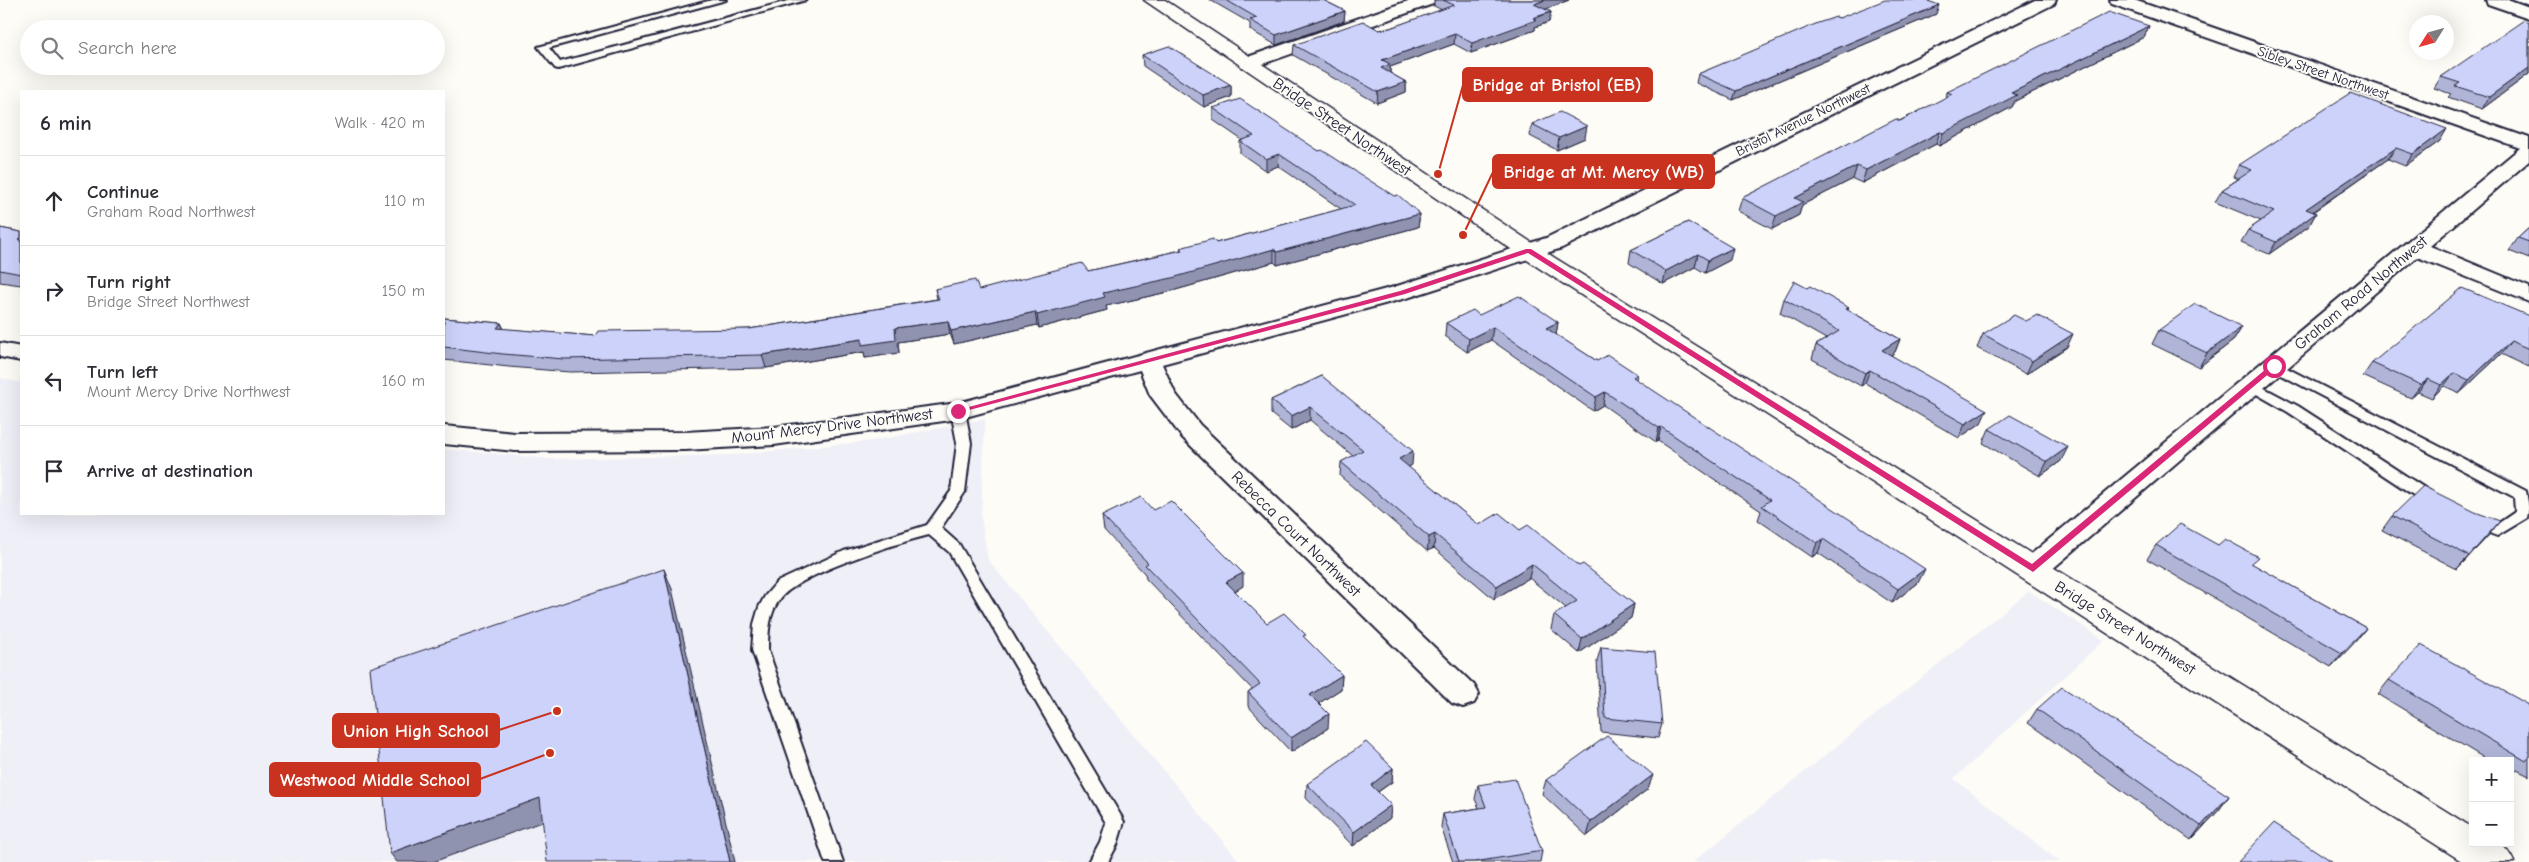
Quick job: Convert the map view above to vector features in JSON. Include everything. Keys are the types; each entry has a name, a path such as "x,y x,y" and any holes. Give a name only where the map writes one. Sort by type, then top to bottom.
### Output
{"main road":[{"name":"Bridge Street Northwest","path":"1153,0 1529,251 2495,862"}],"street":[{"path":"1248,63 1427,0"},
{"name":"Bristol Avenue Northwest","path":"1529,251 1563,238 2048,0"},
{"name":"Sibley Street Northwest","path":"2118,0 2529,145"},
{"path":"2494,0 2529,13"},
{"name":"Graham Road Northwest","path":"2033,569 2529,151"},
{"path":"2414,248 2529,295"},
{"name":"Mount Mercy Drive Northwest","path":"445,435 516,442 686,441 774,436 958,411 1402,292 1529,251"},
{"path":"0,350 20,354"},
{"name":"Rebecca Court Northwest","path":"1148,360 1162,395 1191,432 1463,694"}],"lane":[{"path":"722,0 676,9 542,47 558,66 802,0"},
{"path":"2274,366 2521,495 2522,514 2497,530 2466,519"},
{"path":"2251,385 2293,409 2443,508"},
{"path":"834,862 760,650 760,625 770,603 782,586 816,569 911,534 932,529 958,492 964,443 958,411"},
{"path":"932,529 954,548 1114,822 1108,845 1098,862"}],"shaded area":[{"path":"0,378 20,383 20,515 445,515 445,449 551,459 732,455 871,441 985,419 981,517 988,560 1240,862 0,862"},
{"path":"2029,591 2104,640 1954,779 2060,862 1693,862"}],"building":[{"path":"1226,0 1323,0 1345,11 1276,35 1250,20 1257,18"},
{"path":"1443,0 1545,0 1534,4 1551,12 1533,18 1536,20 1472,43 1455,34 1382,60 1390,64 1381,68 1406,82 1378,92 1294,45 1363,21 1379,30 1390,28 1454,5"},
{"path":"1885,0 1925,0 1939,5 1736,91 1698,74 1818,23 1836,17 1839,18"},
{"path":"2109,12 2149,26 2011,93 2017,95 1866,170 1857,166 1795,198 1803,202 1776,216 1742,198 1896,119 1900,121 1952,94 1947,92"},
{"path":"2524,20 2529,22 2529,68 2489,97 2455,86 2460,83 2441,77"},
{"path":"1169,46 1231,85 1203,95 1142,55"},
{"path":"2350,93 2447,129 2413,154 2396,148 2306,209 2316,213 2276,242 2248,230 2274,212 2222,190 2252,170 2239,165"},
{"path":"1240,99 1319,151 1322,150 1394,196 1398,195 1420,214 1277,252 1274,249 1172,278 1103,293 1105,297 1037,315 1035,312 951,331 948,321 895,328 896,340 862,345 862,339 762,355 564,359 445,347 445,318 501,323 497,328 595,336 598,331 749,329 939,299 935,289 975,280 979,290 1082,263 1088,271 1182,250 1180,248 1213,239 1216,243 1355,205 1279,154 1266,159 1240,141 1254,136 1213,108"},
{"path":"1560,112 1587,126 1559,138 1532,124"},
{"path":"1688,222 1733,248 1708,260 1698,254 1666,271 1631,250"},
{"path":"0,228 20,232 20,274 0,270"},
{"path":"2529,228 2529,242 2518,238"},
{"path":"1794,281 1807,288 1810,286 1849,308 1846,309 1900,339 1882,350 1987,410 1965,424 1870,370 1865,373 1816,345 1839,331 1784,299"},
{"path":"2462,288 2529,316 2529,349 2511,341 2469,380 2454,373 2441,385 2428,379 2421,385 2372,363"},
{"path":"1519,296 1558,322 1546,328 1597,361 1608,355 1637,374 1633,377 1925,569 1898,589 1823,539 1817,543 1762,506 1770,500 1605,392 1596,397 1493,327 1469,339 1446,323 1473,310 1479,315"},
{"path":"2195,304 2242,327 2207,353 2159,330"},
{"path":"2014,315 2026,321 2037,315 2073,334 2032,361 1983,334"},
{"path":"1322,376 1413,451 1399,459 1479,525 1499,513 1520,530 1528,525 1579,566 1583,564 1634,604 1582,639 1554,615 1577,601 1532,564 1497,586 1435,534 1429,537 1341,462 1363,450 1310,407 1291,416 1271,400"},
{"path":"2010,415 2068,447 2047,462 1989,429"},
{"path":"2423,486 2475,512 2500,521 2469,556 2392,516"},
{"path":"1141,497 1153,510 1171,501 1243,573 1226,582 1267,623 1284,613 1306,635 1303,636 1342,675 1310,695 1329,714 1291,738 1248,692 1260,684 1145,565 1148,563 1102,516"},
{"path":"2180,524 2218,545 2225,539 2258,557 2251,563 2366,628 2342,653 2156,545"},
{"path":"664,569 730,862 547,862 540,798 390,853 370,668"},
{"path":"2421,645 2529,705 2529,757 2526,761 2389,680"},
{"path":"1601,647 1655,652 1662,724 1605,718"},
{"path":"2062,687 2229,796 2201,826 2037,709"},
{"path":"1607,736 1653,775 1591,822 1546,780"},
{"path":"1366,742 1393,768 1371,785 1391,805 1354,832 1307,784"},
{"path":"1515,779 1542,851 1474,862 1459,862 1443,814 1486,807 1478,785"},
{"path":"2274,823 2333,862 2238,862"}],"place":[{"name":"Bridge at Bristol (EB)","path":"1438,174"},
{"name":"Bridge at Mt. Mercy (WB)","path":"1463,235"},
{"name":"Union High School","path":"557,711"},
{"name":"Westwood Middle School","path":"550,753"}],"route":[{"path":"958,411 1402,292 1529,251 2033,569 2274,366"}]}
